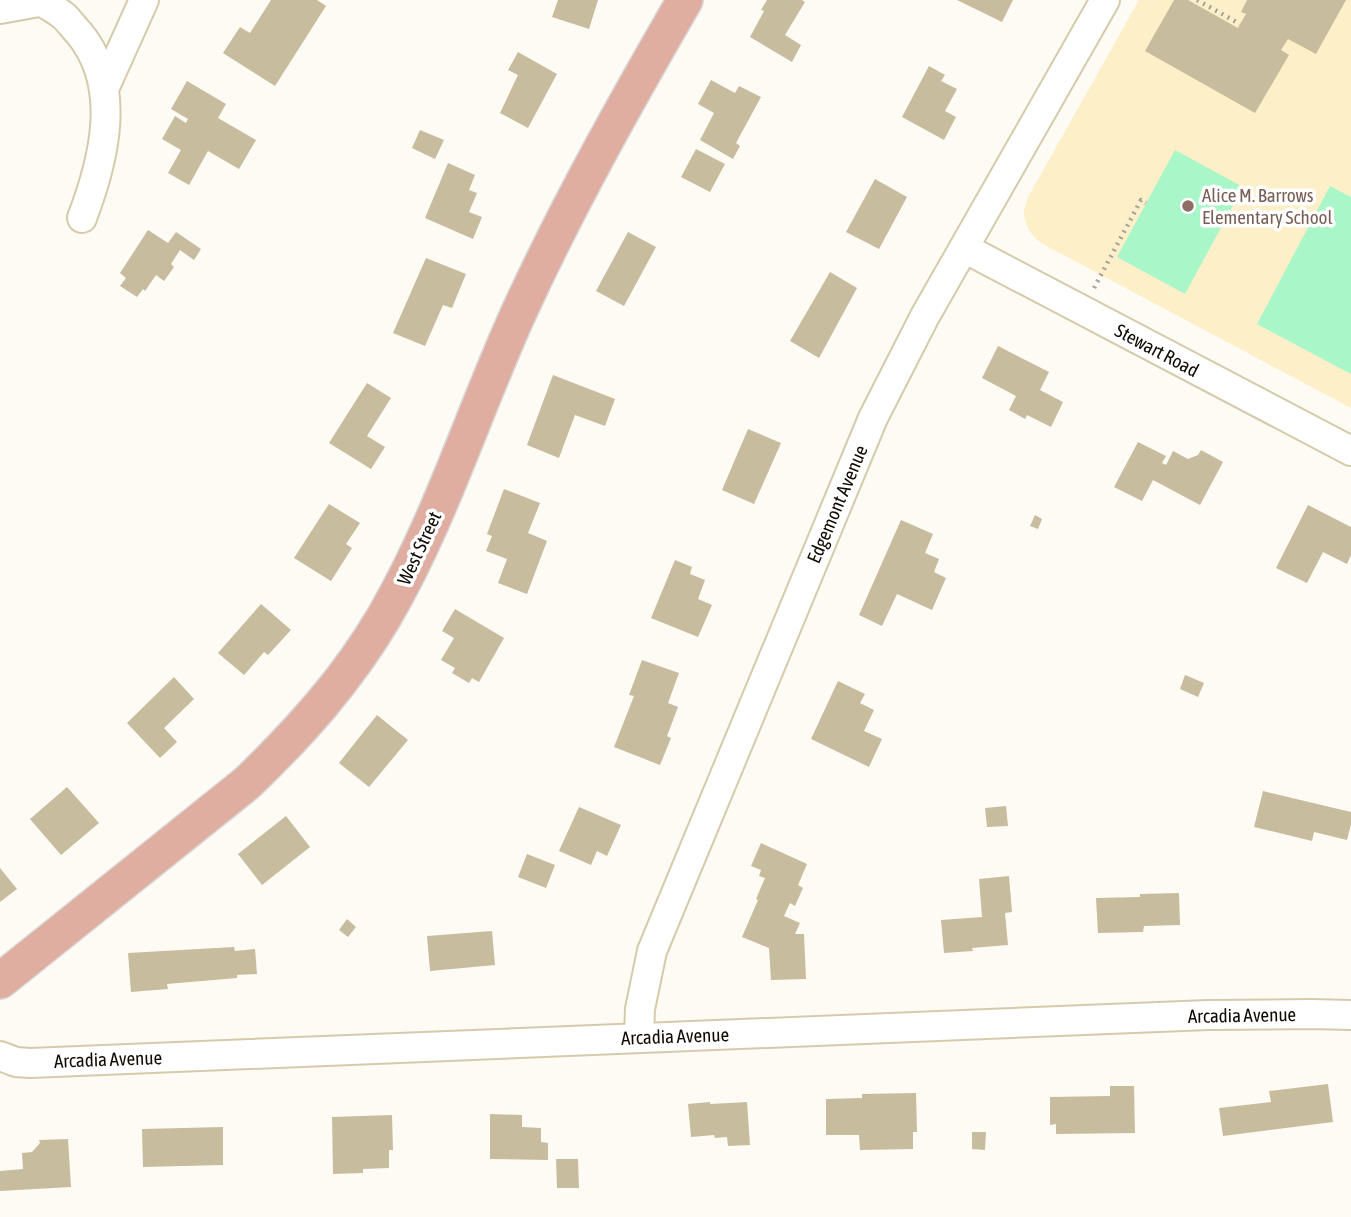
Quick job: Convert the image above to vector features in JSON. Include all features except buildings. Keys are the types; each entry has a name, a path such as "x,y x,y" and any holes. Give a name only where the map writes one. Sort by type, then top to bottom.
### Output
{"main road":[{"name":"West Street","path":"0,981 247,783 335,690 406,577 507,338 557,232 641,75 685,0"}],"street":[{"path":"104,89 144,0"},
{"name":"Edgemont Avenue","path":"639,1037 639,1009 652,951 873,418 925,316 1105,0"},
{"path":"0,9 46,1 66,18 84,39 96,60 104,89 106,114 97,172 82,218"},
{"name":"Stewart Road","path":"964,248 1351,451"},
{"name":"Arcadia Avenue","path":"0,1056 16,1062 30,1063 1208,1016 1351,1015"}],"path":[{"path":"1197,0 1240,24"},
{"path":"1082,310 1141,200 1146,204"}],"shaded area":[{"name":"Alice M. Barrows Elementary School","path":"1139,0 1351,0 1351,408 1041,243 1028,229 1024,210 1028,197"}],"green space":[{"path":"1175,150 1243,187 1185,294 1117,257"},
{"path":"1330,186 1351,197 1351,374 1257,324"}],"place":[{"name":"Alice M. Barrows Elementary School","path":"1188,206"}]}
